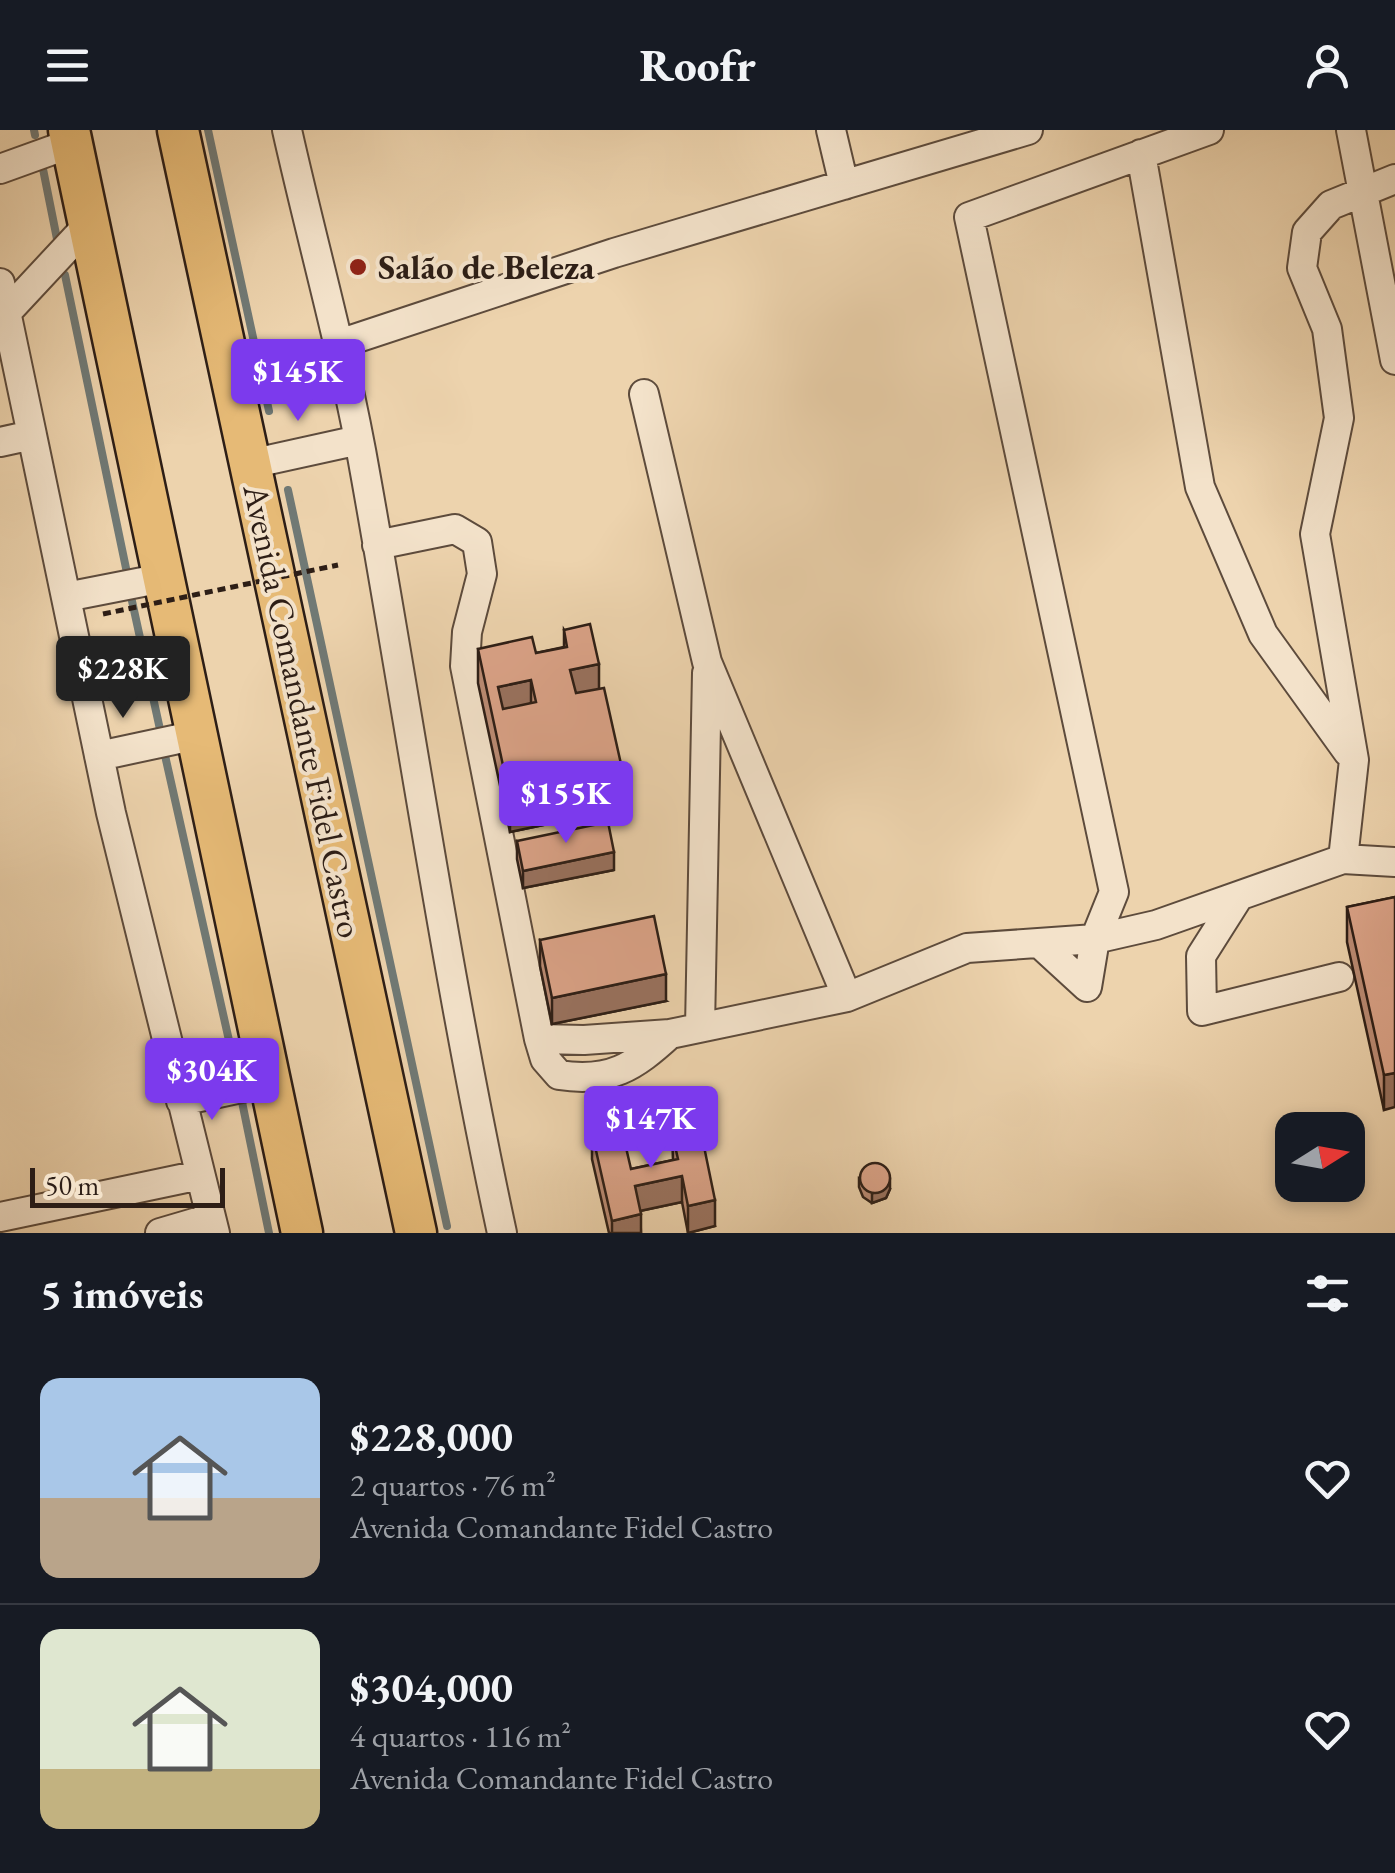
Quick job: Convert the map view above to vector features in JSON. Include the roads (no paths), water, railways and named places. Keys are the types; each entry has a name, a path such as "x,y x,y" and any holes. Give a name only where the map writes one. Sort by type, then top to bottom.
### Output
{"highway":[{"name":"Avenida Comandante Fidel Castro","path":"178,130 416,1233"},
{"path":"70,136 302,1233"}],"street":[{"path":"287,130 358,440 453,988 502,1233"},
{"path":"831,130 844,185"},
{"path":"1039,943 1087,987 1096,939 1114,892 968,217 1209,130"},
{"path":"1351,130 1395,360"},
{"path":"339,344 614,253 1017,132"},
{"path":"0,169 70,136"},
{"path":"1142,154 1200,487 1263,634 1354,760"},
{"path":"1344,859 1354,760 1316,534 1339,418 1327,328 1302,268 1307,232 1332,205 1395,179"},
{"path":"6,313 89,224"},
{"path":"0,283 99,756 213,1226 160,1233"},
{"path":"644,394 707,662 848,997"},
{"path":"0,442 32,435"},
{"path":"250,464 358,440"},
{"path":"377,545 456,530 477,542 482,574 467,632 465,666 545,1059 559,1075 585,1079 635,1066 670,1034"},
{"path":"66,597 164,578"},
{"path":"700,1028 707,662"},
{"path":"99,756 197,735"},
{"path":"539,1039 584,1040 700,1028 848,997 968,948 1096,939 1156,925 1344,859 1395,862"},
{"path":"1114,892 1156,925"},
{"path":"1240,896 1200,956 1202,1011 1339,977"},
{"path":"181,1101 270,1082"},
{"path":"0,1218 200,1176"}],"waterway":[{"path":"34,130 35,135"},
{"path":"208,130 269,411"},
{"path":"43,169 57,239"},
{"path":"65,275 127,573"},
{"path":"288,490 447,1226"},
{"path":"132,601 161,734"},
{"path":"164,751 237,1076"},
{"path":"241,1097 269,1233"}],"place":[{"name":"Salão de Beleza","path":"358,267"}]}
